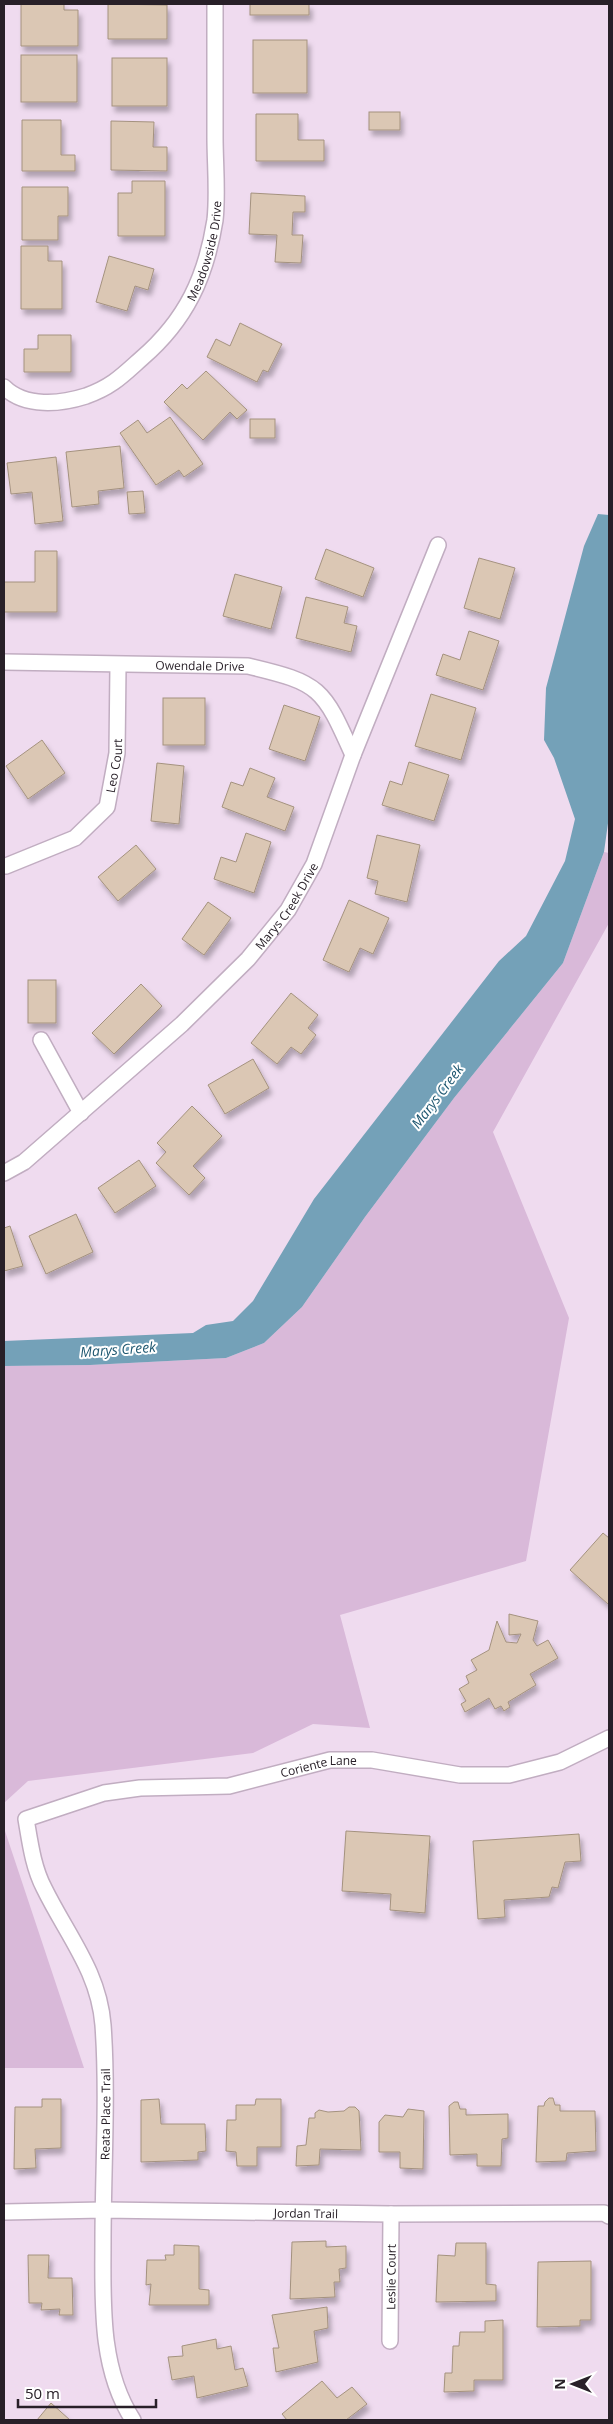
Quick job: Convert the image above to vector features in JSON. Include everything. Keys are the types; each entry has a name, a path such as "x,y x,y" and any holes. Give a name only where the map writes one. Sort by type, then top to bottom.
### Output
{"street":[{"name":"Meadowside Drive","path":"4,387 8,392 35,401 50,403 75,399 106,389 149,352 180,319 202,276 215,219 215,4"},
{"name":"Marys Creek Drive","path":"4,1173 24,1162 182,1024 248,959 288,910 314,864 354,755 438,545"},
{"name":"Owendale Drive","path":"4,662 118,666 248,666 283,674 308,684 320,692 333,710 354,755"},
{"name":"Leo Court","path":"6,866 75,838 107,807 117,753 118,666"},
{"path":"41,1040 81,1113"},
{"name":"Coriente Lane","path":"26,1819 104,1793 140,1788 229,1786 330,1760 372,1760 460,1775 509,1775 560,1762 609,1738"},
{"name":"Reata Place Trail","path":"26,1819 33,1856 43,1887 88,1966 94,1980 101,2011 104,2064 103,2292 106,2335 116,2386 133,2420"},
{"name":"Jordan Trail","path":"4,2212 103,2210 391,2214 604,2213 609,2216"},
{"name":"Leslie Court","path":"390,2341 391,2214"}],"shaded area":[{"path":"604,852 609,853 609,923 493,1132 569,1318 526,1561 340,1615 370,1728 313,1724 253,1753 28,1781 4,1803 4,1366 90,1365 226,1358 264,1343 302,1307 365,1217 454,1098 563,963"},
{"path":"4,1828 84,2068 4,2068"}],"water":[{"name":"Marys Creek","path":"598,514 609,515 609,816 604,852 563,963 454,1098 365,1217 302,1307 264,1343 226,1358 90,1365 4,1366 4,1341 193,1333 206,1325 233,1321 253,1301 314,1199 499,961 526,936 565,861 575,819 554,758 544,740 546,688 584,546"}],"building":[{"path":"21,4 64,4 64,10 78,10 78,46 21,46"},
{"path":"108,4 167,5 167,39 108,39"},
{"path":"250,4 309,4 309,15 250,15"},
{"path":"253,40 307,40 307,93 253,93"},
{"path":"21,55 77,55 77,102 21,102"},
{"path":"112,58 167,58 167,106 112,106"},
{"path":"369,112 400,112 400,130 369,130"},
{"path":"256,114 298,114 298,140 324,140 324,161 256,161"},
{"path":"22,120 61,120 61,155 75,155 75,171 22,171"},
{"path":"111,121 154,122 153,147 167,147 167,171 111,170"},
{"path":"132,181 165,181 165,236 118,236 118,193 132,193"},
{"path":"22,187 68,187 68,216 58,216 58,240 22,240"},
{"path":"251,193 305,196 305,212 293,212 292,235 303,235 301,263 275,262 277,235 249,234"},
{"path":"21,246 48,246 48,261 62,261 62,309 21,309"},
{"path":"109,256 154,269 148,290 135,286 127,311 96,302"},
{"path":"240,323 282,344 268,372 263,370 257,382 207,357 216,339 230,346"},
{"path":"38,335 71,335 71,372 24,372 24,349 38,349"},
{"path":"206,371 247,410 237,419 230,412 203,440 164,402 182,384 187,389"},
{"path":"170,417 203,464 184,477 179,470 156,485 120,433 138,420 147,433"},
{"path":"250,419 275,419 275,438 250,438"},
{"path":"120,446 124,488 98,491 99,504 72,507 66,452"},
{"path":"56,457 63,521 35,524 32,492 11,494 7,463"},
{"path":"143,491 145,513 129,514 127,492"},
{"path":"326,549 374,568 363,597 315,579"},
{"path":"35,551 57,551 57,612 4,612 4,582 35,582"},
{"path":"479,558 515,568 500,619 464,608"},
{"path":"235,574 282,587 271,629 223,616"},
{"path":"306,597 348,607 344,623 357,626 351,652 296,638"},
{"path":"469,631 499,641 483,690 436,675 443,654 460,660"},
{"path":"431,694 476,708 461,760 415,746"},
{"path":"163,698 205,698 205,745 163,745"},
{"path":"284,705 320,717 305,761 269,749"},
{"path":"42,740 65,773 28,799 6,766"},
{"path":"409,762 449,775 434,821 382,805 390,781 402,785"},
{"path":"157,763 184,766 179,824 151,821"},
{"path":"250,768 275,778 267,797 294,807 285,831 222,807 231,782 243,786"},
{"path":"246,833 271,842 254,893 214,879 221,857 236,862"},
{"path":"377,835 420,845 407,902 375,894 378,881 367,878"},
{"path":"136,845 156,869 118,901 98,877"},
{"path":"349,900 389,918 373,954 360,948 349,972 323,960"},
{"path":"208,902 231,918 204,955 182,939"},
{"path":"28,980 56,980 56,1023 28,1023"},
{"path":"141,984 162,1006 114,1054 92,1033"},
{"path":"291,993 318,1015 308,1028 316,1035 301,1054 291,1047 277,1064 251,1043"},
{"path":"253,1059 269,1088 225,1114 208,1085"},
{"path":"192,1106 222,1136 193,1166 205,1178 189,1195 156,1163 166,1152 157,1143"},
{"path":"139,1160 156,1186 115,1213 98,1188"},
{"path":"76,1214 93,1252 46,1274 29,1236"},
{"path":"10,1226 23,1266 4,1271 4,1228"},
{"path":"603,1533 609,1538 609,1605 570,1570"},
{"path":"509,1614 538,1621 533,1640 537,1646 548,1640 558,1658 530,1674 536,1685 508,1702 510,1707 504,1711 501,1706 495,1709 489,1698 465,1712 461,1704 466,1701 459,1689 469,1683 466,1676 477,1670 471,1660 489,1650 497,1621 506,1642 517,1643 521,1634 509,1635"},
{"path":"346,1831 430,1836 425,1913 390,1910 391,1894 342,1891"},
{"path":"579,1834 581,1861 565,1862 558,1888 552,1887 549,1897 504,1900 505,1917 478,1919 473,1841"},
{"path":"549,2098 553,2098 555,2105 560,2105 560,2111 595,2111 596,2151 567,2153 566,2161 536,2162 538,2106 544,2106"},
{"path":"42,2099 61,2099 61,2148 35,2149 36,2168 14,2169 15,2107 42,2107"},
{"path":"159,2099 161,2124 205,2124 206,2151 198,2152 198,2160 141,2162 141,2100"},
{"path":"256,2099 281,2099 281,2147 257,2147 257,2166 237,2166 236,2152 226,2151 227,2120 236,2120 236,2105 255,2105"},
{"path":"454,2102 458,2102 460,2109 466,2109 466,2115 508,2114 508,2138 502,2139 501,2166 477,2166 477,2154 450,2155 449,2106"},
{"path":"349,2107 355,2107 359,2111 361,2150 320,2149 319,2165 296,2166 297,2146 306,2145 309,2118 315,2118 315,2113 319,2110 328,2112 344,2111"},
{"path":"408,2109 424,2111 423,2169 400,2168 400,2152 379,2152 379,2122 385,2115 403,2117"},
{"path":"326,2241 326,2247 346,2246 346,2268 339,2269 340,2282 334,2282 335,2297 290,2299 292,2242"},
{"path":"456,2243 486,2243 486,2284 496,2285 496,2301 436,2302 438,2255 455,2256"},
{"path":"174,2245 199,2246 199,2289 209,2290 209,2305 149,2305 151,2284 146,2285 147,2260 166,2260 165,2255 174,2255"},
{"path":"28,2255 49,2255 48,2278 72,2278 73,2315 59,2315 60,2309 41,2310 42,2303 29,2303"},
{"path":"591,2261 591,2320 580,2320 580,2326 537,2327 538,2262"},
{"path":"327,2307 328,2328 314,2331 318,2362 276,2372 273,2348 279,2348 272,2315"},
{"path":"503,2320 503,2380 474,2380 474,2391 444,2392 445,2373 452,2373 453,2346 459,2346 460,2332 485,2332 485,2321"},
{"path":"216,2339 217,2349 231,2346 235,2370 243,2368 248,2386 197,2398 194,2376 172,2380 168,2357 183,2356 182,2346"},
{"path":"322,2381 337,2398 352,2387 367,2404 346,2420 287,2420 282,2414"},
{"path":"51,2403 70,2420 37,2420"}]}
